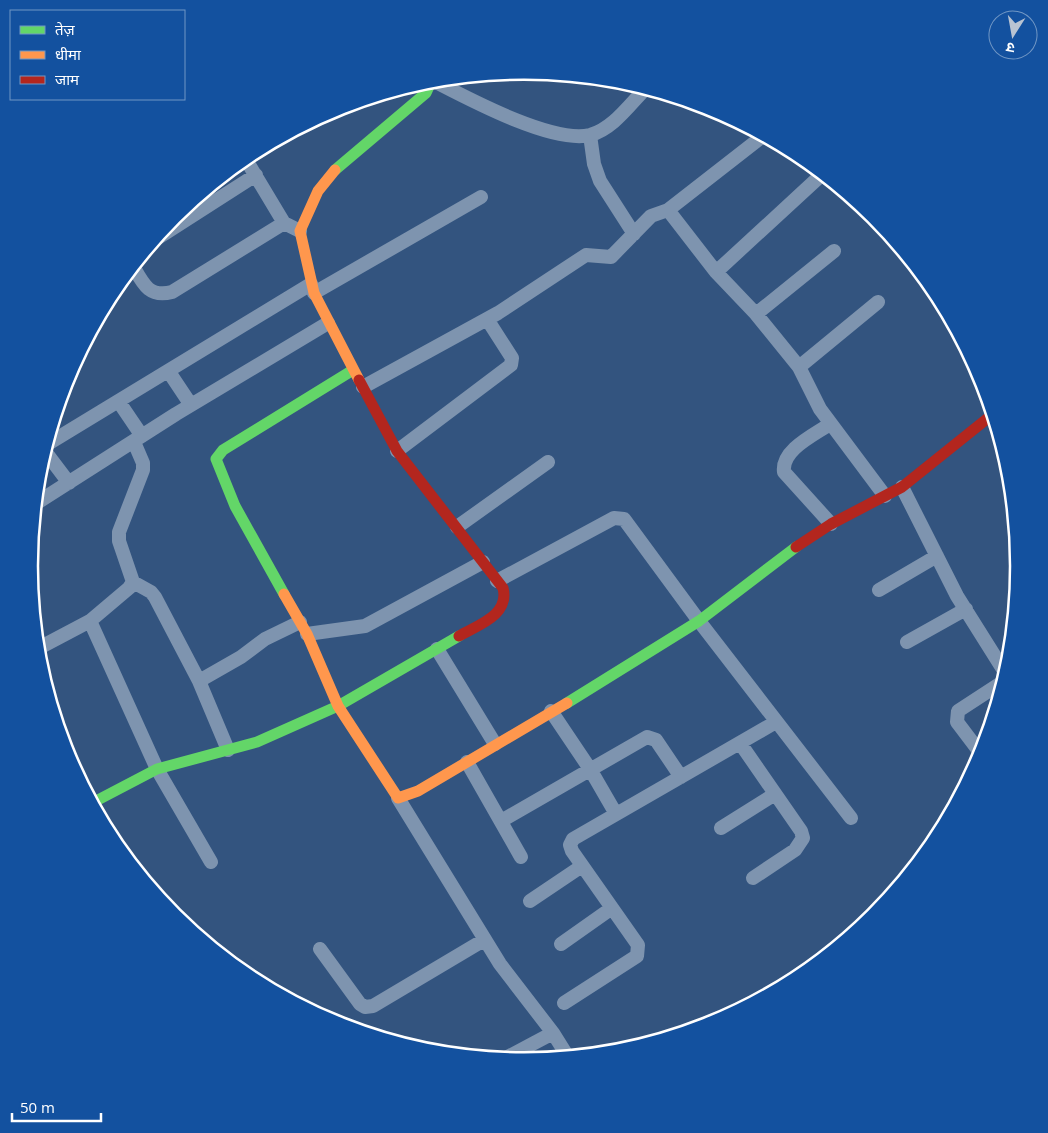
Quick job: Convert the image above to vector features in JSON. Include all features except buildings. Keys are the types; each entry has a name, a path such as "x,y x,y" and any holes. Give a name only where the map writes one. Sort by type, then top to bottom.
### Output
{"street":[{"path":"445,86 492,111 562,134 590,135 609,126 640,94"},
{"path":"98,800 157,769 257,742 338,706 501,610 505,596 497,581 397,451 328,323 313,289 300,231 318,191 336,169 426,93 428,89"},
{"path":"590,135 594,164 600,181 634,234"},
{"path":"363,386 487,319 586,255 605,258 616,254 651,216 668,210 758,140"},
{"path":"250,165 284,223 300,231"},
{"path":"178,224 256,175"},
{"path":"716,272 817,179"},
{"path":"54,440 313,289 481,198"},
{"path":"668,210 716,272 756,314 799,367 820,409 885,496"},
{"path":"136,272 141,281 152,292 161,294 172,292 284,223"},
{"path":"756,314 834,251"},
{"path":"799,367 878,302"},
{"path":"397,451 512,365 512,358 487,319"},
{"path":"43,499 191,405 328,323"},
{"path":"353,370 223,450 216,459 217,466 235,506 304,628 338,706 398,798 484,940 564,1051"},
{"path":"169,372 191,405"},
{"path":"119,402 138,439 143,463 143,470 121,524 119,541 133,582 151,592 155,597 199,681 228,750"},
{"path":"398,798 418,791 603,682 698,621 795,548 831,524 902,487 987,418"},
{"path":"830,424 789,454 784,462 784,472 831,524"},
{"path":"50,458 69,483"},
{"path":"457,527 548,462"},
{"path":"902,487 966,609 1000,665"},
{"path":"497,581 614,518 620,518 628,522 698,621 851,818"},
{"path":"879,590 937,556"},
{"path":"199,681 242,657 265,638 304,628 365,626 483,562"},
{"path":"44,645 90,621 129,588 133,582"},
{"path":"907,642 966,609"},
{"path":"90,621 157,769 211,862"},
{"path":"437,649 495,744"},
{"path":"976,747 957,722 958,711 995,687"},
{"path":"551,711 590,769 616,814"},
{"path":"564,1003 637,956 638,946 572,851 570,846 573,839 776,722"},
{"path":"501,821 647,737 652,737 681,777"},
{"path":"740,743 803,838 794,850 753,878"},
{"path":"467,762 521,858"},
{"path":"721,828 774,794"},
{"path":"530,901 582,866"},
{"path":"561,944 612,908"},
{"path":"320,949 360,1004 365,1007 373,1006 484,940"},
{"path":"516,1053 553,1033"}],"traffic: fast":[{"path":"335,170 426,93 428,89"},
{"path":"284,594 235,506 216,459 223,450 353,370"},
{"path":"567,703 699,621 796,547"},
{"path":"98,800 157,769 257,742 338,706 459,636"}],"traffic: slow":[{"path":"335,170 318,191 300,231 314,293 359,380"},
{"path":"284,594 307,634 338,706 398,798 418,791 567,703"}],"traffic: jam":[{"path":"359,380 397,451 503,588 504,597 502,605 497,612 491,618 459,636"},
{"path":"796,547 831,524 902,487 987,418"}]}
